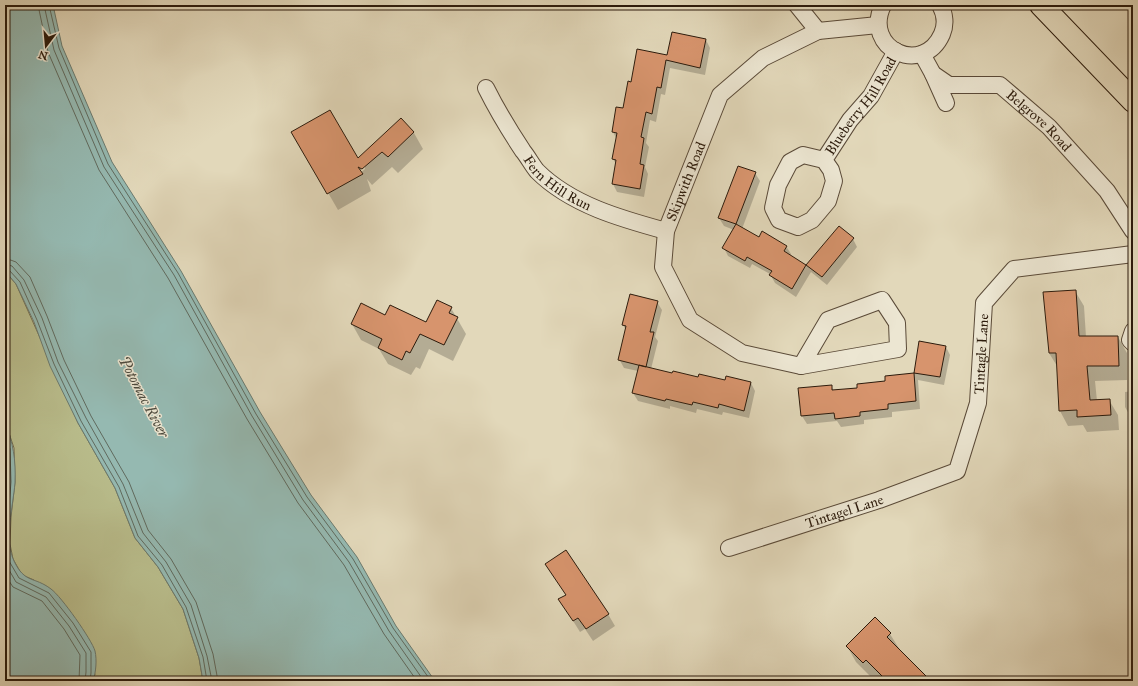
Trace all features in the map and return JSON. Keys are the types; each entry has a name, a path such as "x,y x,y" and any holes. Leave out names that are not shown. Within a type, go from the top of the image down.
{"main road":[{"path":"1041,5 1133,101"}],"street":[{"path":"797,5 818,31"},
{"path":"883,5 879,14 878,25 880,35 886,44 896,51 912,56 922,54 932,49 941,36 945,20 943,7"},
{"name":"Skipwith Road","path":"801,366 828,320 882,300 897,323 898,349 801,366 742,353 690,320 663,267 666,231 720,95 763,58 818,31 878,25"},
{"name":"Blueberry Hill Road","path":"824,160 850,120 871,96 896,51"},
{"name":"Belgrove Road","path":"922,54 933,74 949,85 1000,85 1049,127 1108,191 1133,231"},
{"path":"933,74 946,103"},
{"name":"Fern Hill Run","path":"486,88 505,124 537,170 555,186 579,200 606,212 630,221 666,231"},
{"name":"Blueberry Hill Road","path":"803,155 824,160 834,181 828,201 812,220 798,227 779,220 773,208 778,185 790,162 803,155"},
{"name":"Tintagle Lane","path":"957,470 978,403 984,303 1014,269 1133,254"},
{"path":"1133,331 1130,340 1133,343"},
{"name":"Tintagel Lane","path":"729,548 879,500 957,470"}],"green space":[{"path":"5,271 16,284 78,423 115,488 135,538 158,567 183,609 199,658 203,681 93,681 95,674 34,580 22,575 13,559 10,544 15,482 14,448 5,421"}],"water":[{"name":"Potomac River","path":"5,5 53,5 62,46 112,162 181,271 260,412 311,495 357,557 396,626 435,681 203,681 199,658 183,609 158,567 135,538 115,488 78,423 50,366 34,322 16,284 5,271"},
{"path":"5,421 12,444 15,466 15,483 9,533 11,553 18,568 26,577 40,582 56,593 69,609 93,645 96,666 93,681 5,681"}],"building":[{"path":"672,32 706,39 700,68 666,60 661,88 657,87 652,114 646,112 641,137 644,138 640,164 644,165 640,189 612,184 616,160 612,159 617,133 612,132 616,107 623,108 628,81 631,82 637,49 667,55"},
{"path":"330,110 358,158 401,118 414,132 388,157 382,152 362,169 358,167 363,174 327,194 291,132"},
{"path":"738,166 756,172 736,224 718,218"},
{"path":"736,224 759,237 762,231 787,246 784,251 806,265 792,289 769,275 772,271 747,257 745,261 722,248"},
{"path":"839,226 854,238 822,277 806,265"},
{"path":"1076,290 1079,336 1118,336 1119,366 1087,366 1090,400 1110,399 1111,415 1077,417 1077,410 1059,411 1056,353 1049,353 1043,292"},
{"path":"630,294 658,301 650,332 654,332 646,367 618,360 626,326 622,325"},
{"path":"437,300 452,307 449,313 458,317 444,345 420,334 410,353 406,351 402,360 378,348 382,339 351,324 361,303 385,315 390,305 426,322"},
{"path":"919,341 946,346 940,377 914,373"},
{"path":"639,365 672,373 673,371 698,377 699,374 725,380 726,376 751,382 744,411 719,404 718,408 693,402 692,405 666,399 665,401 632,393"},
{"path":"914,373 916,401 888,404 888,409 860,412 860,416 835,419 834,413 801,416 798,388 832,385 832,390 857,388 857,384 885,381 885,376"},
{"path":"566,550 609,614 586,629 578,618 573,621 558,599 566,595 545,564"},
{"path":"875,617 891,633 887,637 931,681 887,681 866,660 863,663 846,646"}]}
